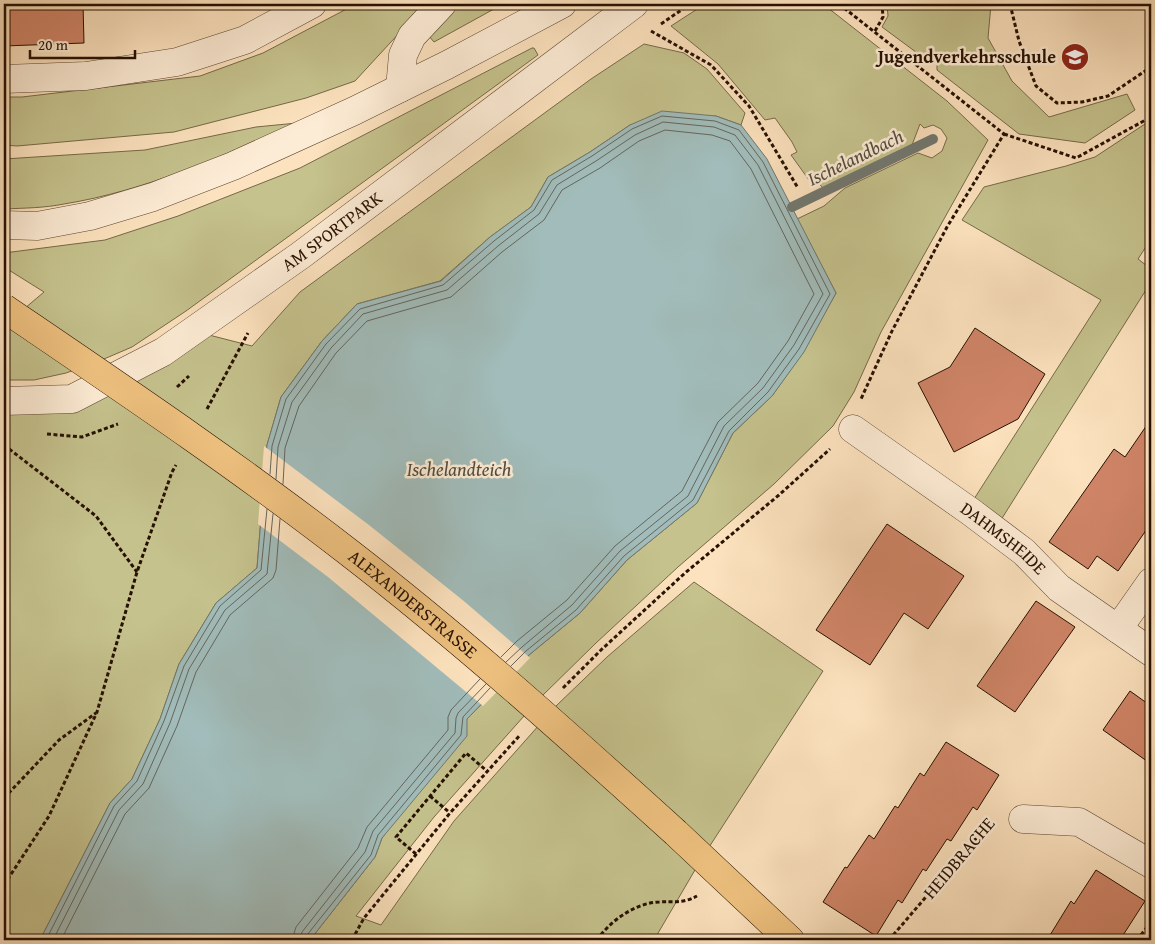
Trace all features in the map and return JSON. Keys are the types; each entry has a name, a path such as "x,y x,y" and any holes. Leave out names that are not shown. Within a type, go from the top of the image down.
{"main road":[{"name":"ALEXANDERSTRASSE","path":"4,308 184,430 347,551 443,628 583,749 790,940"}],"street":[{"path":"4,79 86,76 177,62 244,40 312,4"},
{"path":"400,88 403,55 412,36 442,4"},
{"path":"4,225 37,226 90,216 153,197 233,166 447,66 562,4"},
{"name":"AM SPORTPARK","path":"4,401 72,399 163,352 301,255 634,4"},
{"name":"DAHMSHEIDE","path":"853,429 972,512 1024,552 1059,588 1151,652"},
{"path":"1118,629 1151,582"},
{"name":"HEIDBRACHE","path":"1022,819 1079,822 1151,864"}],"path":[{"path":"690,4 650,31 711,65 748,106 798,188"},
{"path":"842,4 1004,134 1076,158 1151,117"},
{"path":"875,31 883,17 882,4"},
{"path":"1020,4 1010,5 1019,41 1036,86 1058,103 1082,102 1108,96 1151,67"},
{"path":"1138,4 1151,8"},
{"path":"562,689 601,650 685,573 780,496 853,429 864,391 892,331 947,227 1004,134"},
{"path":"206,411 249,332"},
{"path":"4,445 96,516 137,572"},
{"path":"4,885 49,816 97,712 137,572 172,472 177,464"},
{"path":"4,798 59,740 97,712"},
{"path":"352,940 364,918 416,854 524,730"},
{"path":"416,854 396,837 430,796 466,754 487,771"},
{"path":"430,796 450,813"},
{"name":"HEIDBRACHE","path":"889,940 1002,808 1022,819"},
{"path":"597,940 621,917 639,906 658,902 676,903 696,898 701,892"},
{"path":"1137,940 1151,922"}],"shaded area":[{"path":"356,4 426,4 355,81 306,98 174,132 17,146 4,145 4,97 22,97 200,76 263,53"},
{"path":"460,4 503,4 434,42 428,35"},
{"path":"705,4 823,4 947,101 988,140 881,332 854,392 833,426 774,484 678,567 541,697 434,817 356,916 381,925 454,821 556,706 607,657 694,582 823,671 702,858 654,940 310,940 375,857 382,838 467,719 529,655 580,613 627,560 697,503 733,433 772,396 803,352 836,293 797,219 824,206 845,188 918,153 932,158 942,151 947,138 941,129 933,125 924,128 920,124 912,145 823,188 814,178 809,180 791,155 797,152 775,118 765,120 718,64 671,26"},
{"path":"887,4 991,4 988,38 1012,81 1049,117 1127,94 1135,110 1085,143 1019,134 937,70 937,52 924,58 882,27 888,16"},
{"path":"644,44 684,53 707,69 745,113 741,125 716,116 630,125 548,177 531,207 490,237 440,281 357,304 322,341 281,397 267,445 257,568 216,603 179,664 160,719 132,779 110,803 40,940 4,940 4,442 8,437 4,430 4,411 205,334 252,346 300,292 591,79"},
{"path":"534,48 538,55 186,311 132,347 66,373 34,380 4,380 4,326 44,292 4,267 4,253 105,240 178,216 300,168"},
{"path":"1151,120 1151,239 1138,259 1151,269 1151,282 999,523 974,499 1101,300 962,220 984,187 1095,157"},
{"path":"297,123 212,160 124,190 57,205 4,209 4,159 145,150 256,127"}],"water":[{"name":"Ischelandteich","path":"662,111 716,116 741,125 767,159 836,293 804,352 772,396 733,433 697,503 627,560 580,613 529,655 467,719 467,736 382,838 375,857 310,940 40,940 110,803 132,779 160,719 179,664 216,603 257,568 267,445 281,397 322,341 357,304 441,281 490,237 531,207 548,177 630,125"}],"pier":[{"path":"264,446 369,525 465,602 530,658 483,706 328,577 258,524"}],"building":[{"path":"4,4 83,4 84,43 4,46"},
{"path":"975,328 1045,374 1018,419 954,452 918,383 950,367"},
{"path":"1151,419 1151,523 1118,571 1097,556 1088,569 1049,542 1114,449 1125,457"},
{"path":"887,524 964,576 928,629 904,613 870,665 816,630"},
{"path":"1036,601 1075,627 1015,712 977,686"},
{"path":"1130,691 1151,706 1151,764 1103,730"},
{"path":"946,742 999,775 977,810 973,807 951,841 947,839 926,871 923,869 902,903 898,900 876,936 823,902 845,867 847,868 869,835 874,839 895,806 898,808 920,773 924,776"},
{"path":"1096,870 1145,901 1120,940 1047,940 1071,901 1074,904"}],"waterway":[{"name":"Ischelandbach","path":"792,207 933,139"}],"place":[{"name":"Jugendverkehrsschule","path":"1075,57"}]}
